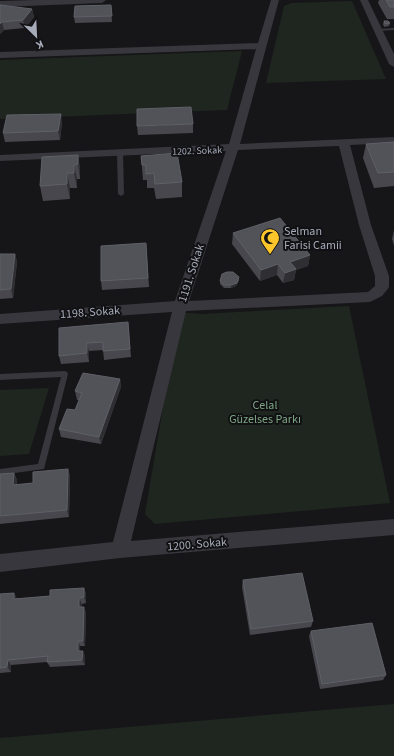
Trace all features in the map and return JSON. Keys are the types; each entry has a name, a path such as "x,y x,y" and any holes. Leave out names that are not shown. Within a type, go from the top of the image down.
{"street":[{"path":"0,4 102,0"},
{"name":"1191. Sokak","path":"120,550 180,306 233,148 275,0"},
{"path":"364,0 394,64"},
{"path":"0,55 262,46"},
{"name":"1202. Sokak","path":"0,158 394,140"},
{"name":"1198. Sokak","path":"0,319 180,306 370,297 377,293 382,287 382,276 364,225 344,143"},
{"name":"1200. Sokak","path":"0,563 120,550 394,527"}],"lane":[{"path":"378,30 394,29"},
{"path":"120,153 121,194"},
{"path":"0,377 65,374 41,467 0,472"}],"green space":[{"path":"352,1 386,79 266,83 284,6 291,3"},
{"path":"242,51 227,110 0,119 0,60"},
{"name":"Celal Güzelses Parkı","path":"349,306 390,503 155,524 145,514 179,312 200,314"},
{"path":"49,388 29,454 0,456 0,390"},
{"path":"394,704 394,756 0,756 0,738"}],"building":[{"path":"386,0 394,0 394,7 390,7"},
{"path":"0,5 32,9 23,20 2,22 0,24"},
{"path":"111,5 112,16 74,17 75,6"},
{"path":"384,21 388,21 390,23 385,24"},
{"path":"191,107 193,124 137,126 137,109"},
{"path":"61,114 58,131 3,133 7,115"},
{"path":"394,142 394,172 378,173 366,144"},
{"path":"177,153 182,182 155,184 154,173 146,174 146,165 142,165 141,156"},
{"path":"78,155 78,164 74,165 74,173 67,173 67,184 40,186 42,157"},
{"name":"Selman Farisi Camii","path":"280,218 310,255 290,262 296,269 285,273 278,264 261,270 233,233"},
{"path":"146,243 148,278 101,281 101,246"},
{"path":"0,254 15,254 11,289 0,290"},
{"path":"233,272 239,277 237,283 224,285 220,281 222,274"},
{"path":"128,322 130,349 103,351 103,342 87,343 87,353 59,356 59,328"},
{"path":"83,373 120,379 99,437 59,429 67,409 75,410 82,393 75,391"},
{"path":"68,469 67,510 0,516 0,474 14,473 13,485 33,483 33,472"},
{"path":"302,573 313,621 251,629 243,580"},
{"path":"84,588 84,597 79,598 79,607 84,607 83,641 78,641 78,651 83,651 82,660 47,662 48,656 8,660 7,667 0,668 0,594 14,593 14,599 50,596 50,590"},
{"path":"372,623 386,675 322,684 311,631"}],"place":[{"name":"Selman Farisi Camii","path":"270,255"}]}
